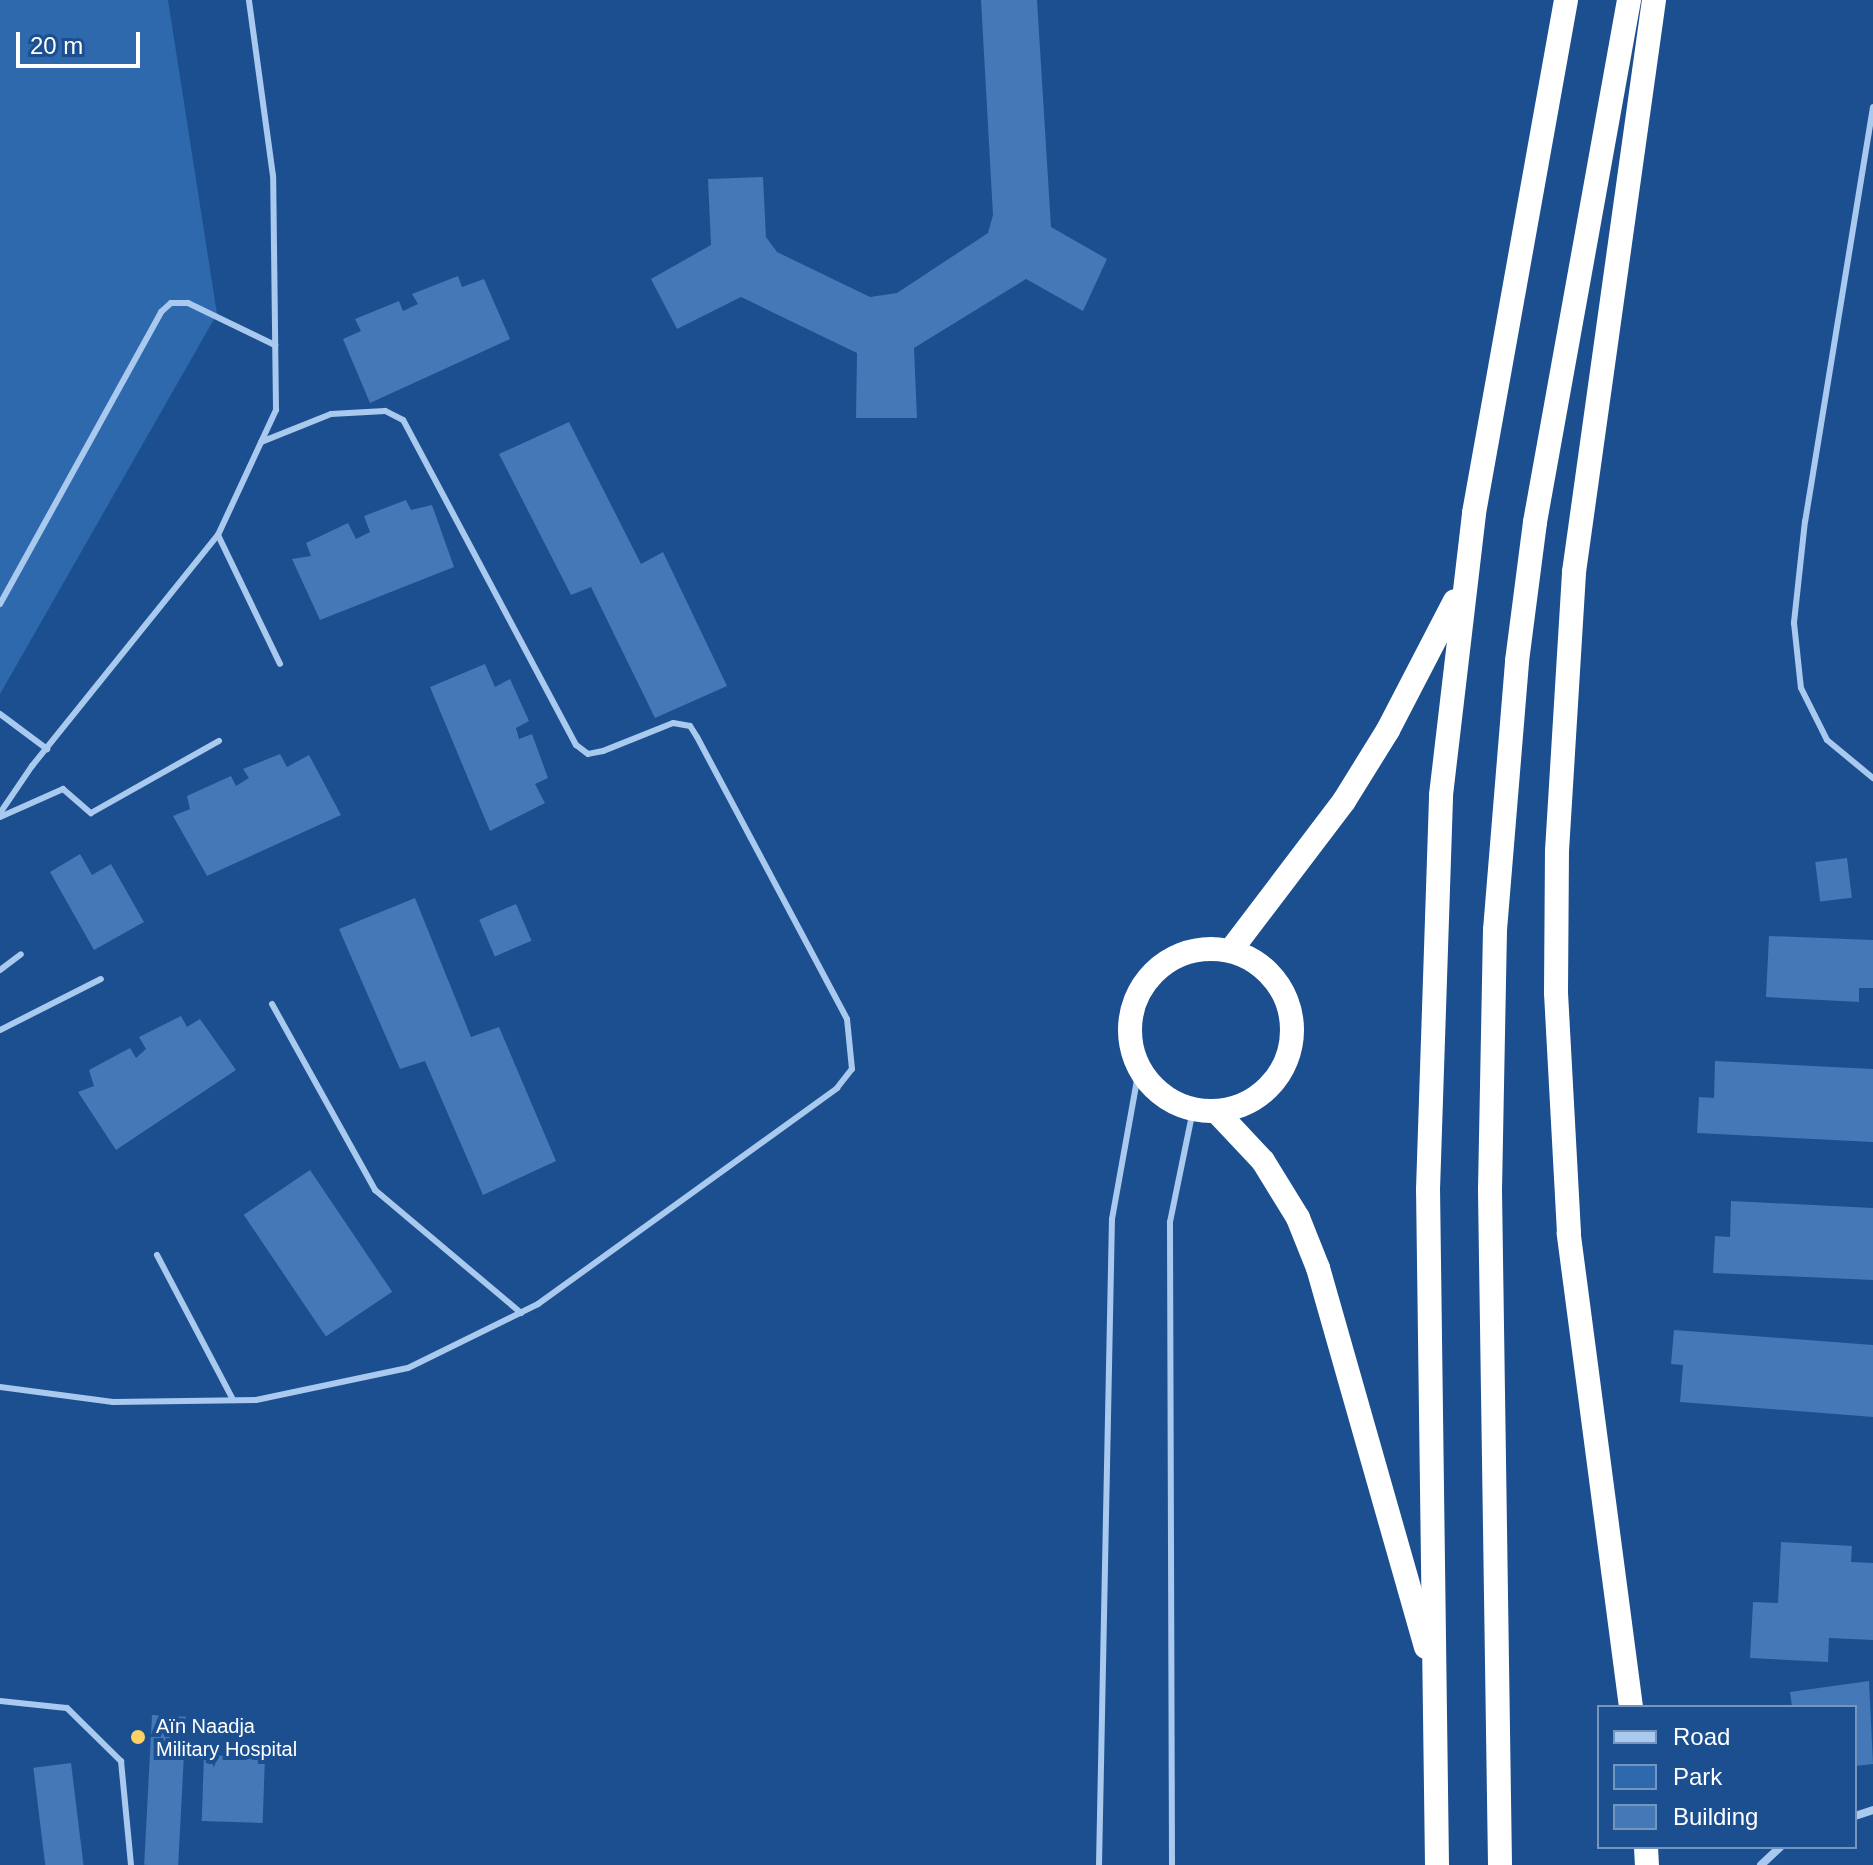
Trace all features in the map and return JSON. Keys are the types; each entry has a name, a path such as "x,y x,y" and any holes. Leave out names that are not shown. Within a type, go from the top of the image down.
{"highway":[{"path":"1437,1865 1429,1059 1441,795 1465,581 1497,373 1566,0"},
{"path":"1500,1865 1490,1190 1496,915 1517,661 1535,522 1629,0"},
{"path":"1631,1705 1569,1233 1556,992 1557,851 1574,572 1654,0"},
{"path":"1231,950 1374,754 1465,581"},
{"path":"1231,950 1270,972 1283,991 1293,1036 1288,1059 1269,1088 1240,1107 1205,1111 1172,1102 1139,1069 1130,1024 1146,981 1183,953 1231,950"},
{"path":"1205,1111 1263,1161 1298,1218 1318,1268 1435,1679"}],"street":[{"path":"1761,1865 1778,1849"}],"lane":[{"path":"0,815 47,749 218,535 276,410 273,176 249,0"},
{"path":"1873,107 1805,521 1794,623 1801,688 1827,740 1873,778"},
{"path":"0,604 161,312 171,303 188,303 275,345"},
{"path":"0,1387 113,1402 233,1400 408,1368 521,1313 837,1088 852,1069 847,1019 690,726 673,723 588,754 576,745 403,420 385,411 331,414 261,442"},
{"path":"218,535 280,664"},
{"path":"0,714 47,749"},
{"path":"0,815 63,789 91,813 219,741"},
{"path":"0,970 21,954"},
{"path":"0,1030 101,979"},
{"path":"272,1004 375,1190 521,1313"},
{"path":"1099,1865 1112,1219 1139,1069"},
{"path":"1172,1865 1170,1222 1205,1111"},
{"path":"157,1255 233,1400"},
{"path":"0,1701 67,1708 121,1761 131,1865"}],"green space":[{"path":"0,0 168,0 217,314 0,694"}],"building":[{"path":"981,0 1037,0 1051,227 1107,259 1083,311 1026,279 914,348 917,418 856,418 857,353 741,297 677,329 651,279 711,245 708,179 763,177 766,237 777,252 870,297 897,293 988,233 993,215"},
{"path":"458,276 462,287 484,279 510,339 370,403 343,339 361,331 355,319 399,301 403,311 418,304 412,294"},
{"path":"569,422 641,564 663,552 727,686 655,718 591,587 571,595 499,454"},
{"path":"406,500 411,510 432,505 454,567 320,620 292,559 311,556 306,543 348,523 356,539 370,532 364,516"},
{"path":"485,664 495,687 510,679 529,721 516,728 519,739 532,734 548,778 535,784 545,803 490,831 430,687"},
{"path":"280,754 287,767 309,755 341,815 207,876 173,816 190,809 187,796 231,776 236,786 249,778 243,769"},
{"path":"80,854 92,875 111,864 144,922 94,950 50,872"},
{"path":"1847,858 1852,898 1820,902 1815,862"},
{"path":"415,898 471,1037 499,1027 556,1161 483,1195 425,1061 400,1069 339,929"},
{"path":"516,904 532,941 495,956 479,920"},
{"path":"1769,936 1873,940 1873,988 1859,988 1859,1002 1766,997"},
{"path":"181,1016 187,1027 200,1019 236,1070 116,1150 78,1092 94,1086 89,1070 130,1048 136,1058 146,1049 139,1037"},
{"path":"1715,1061 1873,1069 1873,1142 1697,1133 1699,1097 1714,1098"},
{"path":"310,1170 392,1292 326,1337 244,1215"},
{"path":"1731,1201 1873,1208 1873,1280 1713,1273 1715,1236 1730,1237"},
{"path":"1674,1330 1873,1345 1873,1417 1680,1402 1683,1365 1671,1364"},
{"path":"1781,1542 1852,1546 1851,1562 1873,1563 1873,1640 1829,1638 1828,1662 1750,1658 1753,1602 1778,1603"},
{"path":"1869,1681 1873,1764 1857,1766 1857,1705 1792,1705 1790,1692"},
{"path":"152,1715 186,1717 178,1865 144,1865"},
{"path":"204,1755 265,1757 263,1823 202,1821"},
{"path":"71,1763 84,1865 45,1865 33,1768"}],"place":[{"name":"Aïn Naadja Military Hospital","path":"138,1737"}]}
